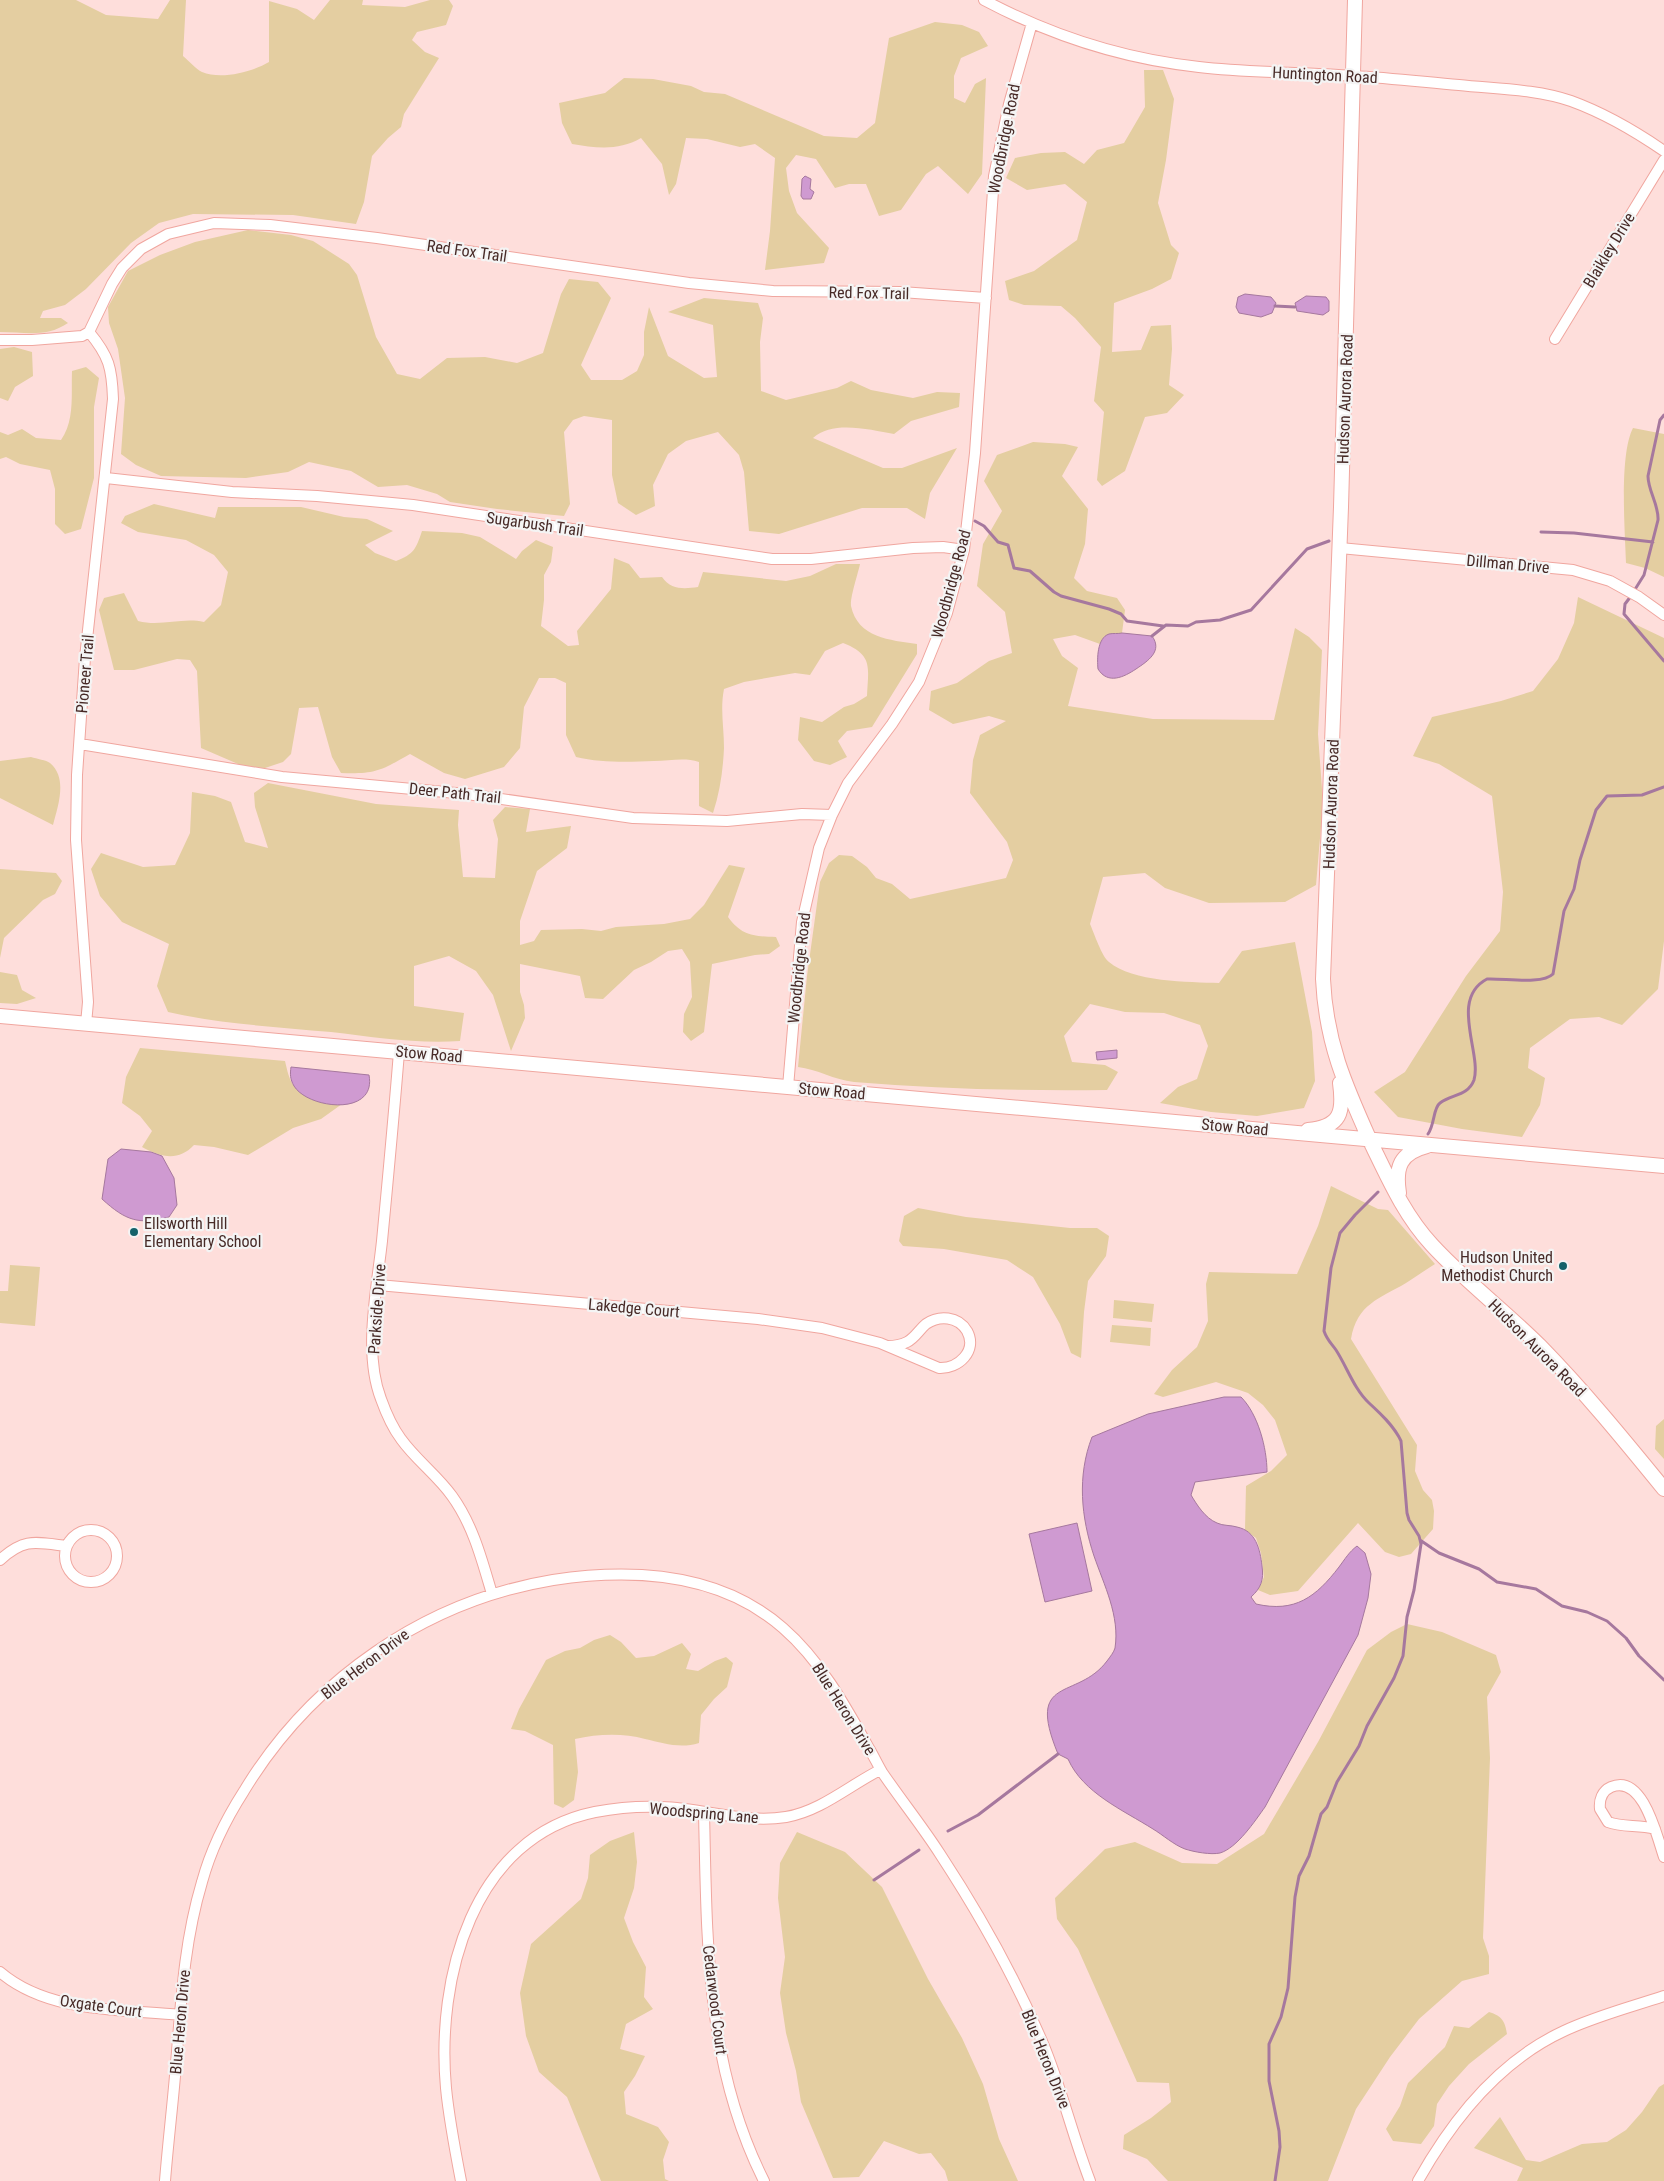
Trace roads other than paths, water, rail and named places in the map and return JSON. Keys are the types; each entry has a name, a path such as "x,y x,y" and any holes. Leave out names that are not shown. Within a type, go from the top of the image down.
{"street":[{"name":"Huntington Road","path":"984,0 1032,23 1097,46 1165,62 1240,71 1353,76 1530,92 1569,101 1603,114 1664,151"},
{"name":"Hudson Aurora Road","path":"1355,0 1340,548 1323,979 1329,1035 1339,1070 1370,1140 1408,1215 1431,1244 1567,1375 1664,1489"},
{"name":"Woodbridge Road","path":"788,1087 802,922 814,864 832,815 856,770 892,724 919,682 947,614 964,550 975,454 994,176 1009,104 1032,23"},
{"name":"Blaikley Drive","path":"1555,339 1664,160"},
{"name":"Red Fox Trail","path":"90,332 112,284 122,268 141,249 168,234 214,222 270,225 371,237 689,284 773,291 899,292 986,298"},
{"path":"0,340 32,340 82,336 90,332"},
{"name":"Pioneer Trail","path":"86,1024 88,1002 76,840 80,744 86,658 113,399 112,371 106,355 90,332"},
{"name":"Sugarbush Trail","path":"106,478 232,492 317,496 413,505 772,559 811,559 913,548 943,547 964,550"},
{"name":"Dillman Drive","path":"1340,548 1573,570 1610,582 1629,591 1664,615"},
{"name":"Deer Path Trail","path":"80,744 282,777 467,794 633,818 727,821 799,815 832,815"},
{"name":"Stow Road","path":"0,1016 1664,1166"},
{"name":"Parkside Drive","path":"399,1052 373,1342 374,1370 380,1396 390,1421 401,1439 441,1482 464,1515 478,1547 492,1594"},
{"path":"1288,1132 1317,1129 1334,1121 1340,1114 1343,1103 1339,1070"},
{"path":"1400,1201 1396,1176 1400,1161 1417,1148 1432,1145"},
{"name":"Lakedge Court","path":"378,1285 758,1318 822,1328 888,1346 931,1365 947,1368 959,1364 963,1360 970,1342 966,1329 957,1321 942,1318 927,1324 908,1342 888,1346"},
{"path":"96,1530 105,1533 112,1539 116,1548 116,1566 104,1579 97,1582 80,1581 68,1570 64,1554 66,1546 78,1532 96,1530"},
{"path":"0,1560 21,1544 66,1546"},
{"name":"Blue Heron Drive","path":"165,2181 188,1936 202,1878 215,1844 231,1812 262,1761 286,1730 308,1706 368,1657 413,1627 445,1612 492,1594 537,1583 581,1576 636,1574 690,1580 735,1595 782,1627 819,1666 880,1770 939,1853 976,1910 1015,1982 1044,2047 1090,2181"},
{"name":"Woodspring Lane","path":"462,2181 454,2147 446,2087 445,2034 449,1990 461,1943 479,1899 495,1873 509,1857 535,1836 575,1817 620,1809 663,1807 755,1819 794,1815 827,1801 880,1770"},
{"path":"1655,1829 1643,1825 1620,1826 1608,1822 1600,1809 1602,1794 1609,1788 1620,1785 1635,1791 1642,1799 1655,1829 1664,1857"},
{"name":"Cedarwood Court","path":"704,1812 707,1943 712,2001 731,2096 764,2181"},
{"name":"Oxgate Court","path":"0,1972 25,1989 61,2002 180,2015"},
{"path":"1418,2181 1463,2113 1495,2078 1522,2056 1564,2031 1664,1996"}],"waterway":[{"path":"1275,306 1295,307"},
{"path":"1634,591 1644,575 1658,520 1648,476 1660,420 1664,415"},
{"path":"975,521 984,526 998,542 1008,545 1014,568 1030,571 1061,596 1109,609 1121,614 1127,621 1163,626"},
{"path":"1541,532 1574,533 1653,542"},
{"path":"1152,636 1166,625 1188,626 1196,622 1220,620 1251,610 1307,549 1329,541"},
{"path":"1631,596 1625,604 1624,614 1664,661"},
{"path":"1428,1134 1438,1105 1464,1092 1474,1080 1474,1056 1468,1013 1470,999 1476,988 1487,979 1532,980 1548,977 1553,974 1564,911 1574,889 1580,860 1596,810 1607,796 1642,795 1664,787"},
{"path":"1275,2181 1280,2147 1279,2131 1269,2081 1269,2044 1281,2017 1288,1988 1295,1897 1299,1876 1309,1856 1321,1814 1327,1807 1337,1782 1359,1746 1367,1726 1394,1678 1403,1656 1407,1617 1414,1590 1421,1544 1407,1513 1401,1441 1391,1425 1359,1391 1324,1331 1331,1268 1340,1233 1378,1192"},
{"path":"1420,1540 1439,1553 1479,1569 1497,1582 1536,1589 1562,1606 1587,1612 1607,1621 1626,1638 1639,1656 1664,1680"},
{"path":"948,1831 978,1815 1058,1754"},
{"path":"874,1880 919,1850"}],"place":[{"name":"Ellsworth Hill Elementary School","path":"134,1232"},
{"name":"Hudson United Methodist Church","path":"1563,1266"}]}
